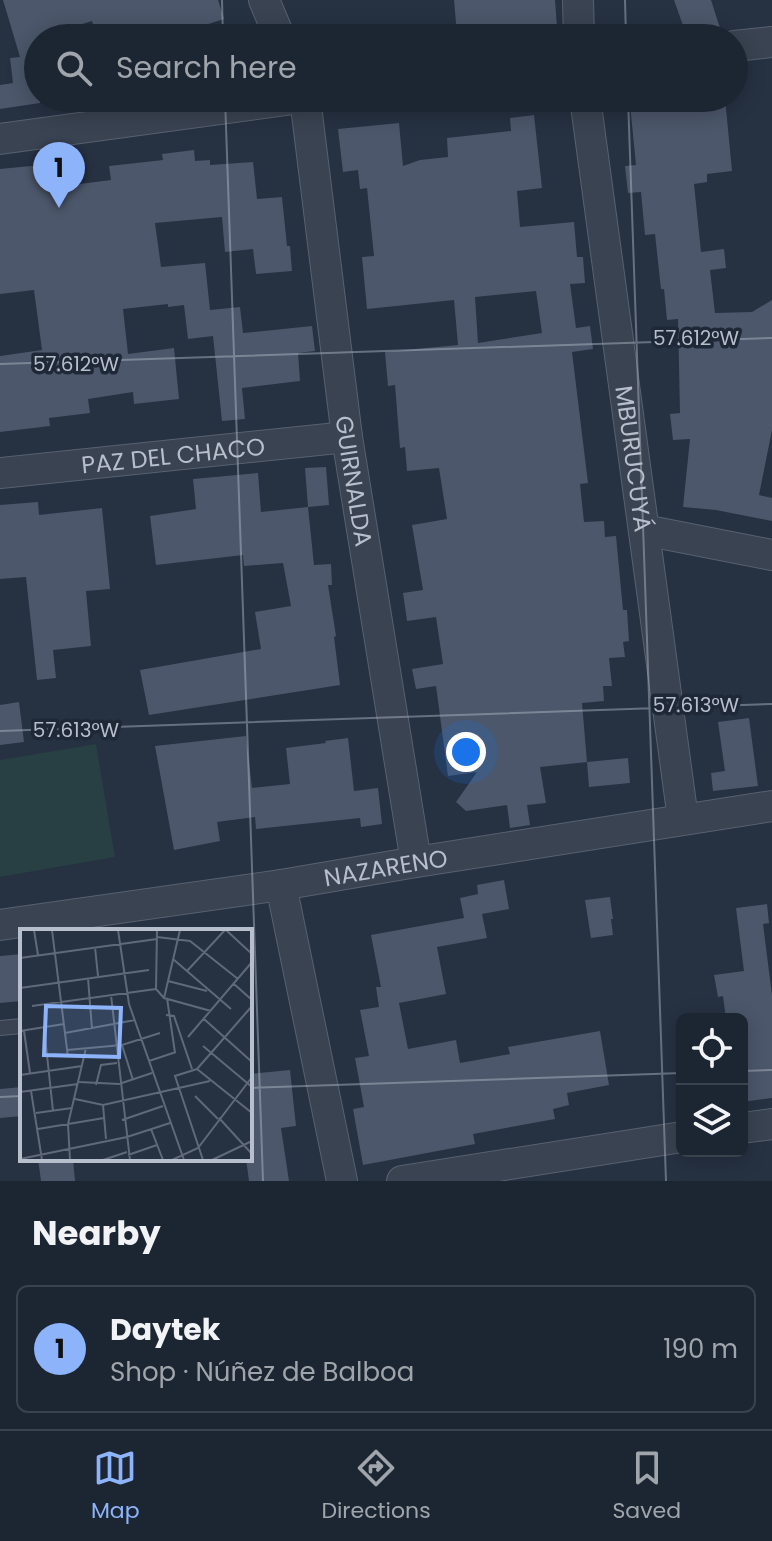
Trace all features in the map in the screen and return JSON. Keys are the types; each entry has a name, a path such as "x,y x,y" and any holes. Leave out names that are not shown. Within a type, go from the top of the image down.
{"street":[{"path":"264,0 274,24"},
{"path":"578,0 579,24"},
{"path":"748,45 772,42"},
{"path":"0,139 200,112"},
{"name":"GUIRNALDA","path":"305,112 347,437 416,862"},
{"name":"MBURUCUYÁ","path":"587,112 683,819"},
{"name":"PAZ DEL CHACO","path":"0,473 347,437"},
{"path":"644,530 772,555"},
{"name":"NAZARENO","path":"0,925 281,885 772,806"},
{"path":"281,885 342,1181"},
{"path":"748,1127 772,1124"},
{"path":"402,1181 676,1138"}],"lane":[{"path":"0,1028 20,1026"}],"green space":[{"path":"96,744 115,857 0,877 0,760"}],"building":[{"path":"3,0 218,0 224,19 208,24 93,24 92,21 82,24 24,24 24,105 0,109 0,85 13,83 10,58 20,57"},
{"path":"454,0 555,0 557,24 456,24"},
{"path":"674,0 711,0 719,24 682,24"},
{"path":"631,112 726,112 732,171 707,174 707,182 694,184 701,252 724,249 726,268 710,270 715,313 752,312 772,300 772,430 759,495 772,498 772,521 683,507 690,439 673,440 670,414 680,413 678,319 667,320 655,234 645,235 641,192 628,193 625,166 636,165"},
{"path":"534,115 542,188 517,191 520,227 574,222 577,257 583,257 585,283 570,284 576,328 590,326 593,349 572,352 588,483 580,484 584,522 604,521 605,537 616,536 629,641 623,642 625,657 609,658 612,686 603,686 604,701 582,703 587,762 540,767 546,803 527,805 530,825 510,828 507,805 466,811 456,802 477,772 448,776 436,686 416,689 412,669 443,664 436,617 407,621 403,593 423,590 412,525 447,519 439,468 407,471 405,447 400,448 395,385 388,386 385,352 458,345 454,300 367,309 362,257 374,256 367,188 360,189 358,170 343,172 338,129 399,123 403,166 420,160 448,157 447,138 511,131 510,118","holes":["536,291 542,333 478,343 475,297"]},
{"path":"194,150 195,161 210,160 210,165 253,162 257,199 282,197 292,271 256,274 253,249 225,252 222,217 155,223 161,267 205,263 210,310 240,307 243,333 312,326 315,351 298,353 300,381 242,388 245,419 222,421 213,336 188,339 184,305 123,309 128,354 174,348 179,399 134,404 133,392 88,399 90,413 49,418 50,426 0,432 0,356 42,350 34,290 0,294 0,169 62,163 64,186 111,180 109,166 163,160 162,154"},
{"path":"326,467 329,505 308,507 305,468"},
{"path":"258,473 261,512 308,507 314,565 331,564 332,585 328,585 340,685 149,715 140,670 261,649 255,612 291,606 283,563 244,566 243,555 156,565 150,516 196,509 193,479"},
{"path":"38,502 39,515 102,508 110,589 86,591 91,646 53,650 56,678 37,680 26,577 0,579 0,505"},
{"path":"19,702 24,742 0,745 0,705"},
{"path":"749,718 758,786 713,791 711,773 725,771 718,722"},
{"path":"246,736 252,788 290,784 286,748 348,738 354,791 378,788 382,824 361,827 360,818 256,829 255,817 217,822 220,841 174,850 155,746"},
{"path":"628,758 630,783 589,787 587,762"},
{"path":"504,880 509,909 482,914 487,938 437,947 446,994 399,1003 408,1049 456,1040 460,1063 510,1054 508,1047 600,1031 609,1085 567,1093 569,1105 553,1109 555,1119 473,1134 475,1144 363,1165 353,1109 364,1107 355,1058 369,1056 360,1010 379,1007 376,987 381,987 371,935 464,918 460,898 478,894 477,885"},
{"path":"610,897 613,935 591,938 585,900"},
{"path":"767,904 769,923 763,924 772,995 772,1098 748,1101 748,1013 725,1013 723,996 718,997 714,975 744,971 736,908"},
{"path":"20,954 20,1001 0,1003 0,956"},
{"path":"290,1070 296,1126 281,1128 289,1181 249,1181 246,1161 252,1161 252,1074"},
{"path":"20,1087 20,1116 0,1118 0,1089"},
{"path":"38,1161 73,1161 75,1181 41,1181"}],"place":[{"name":"Daytek","path":"59,208"}]}
